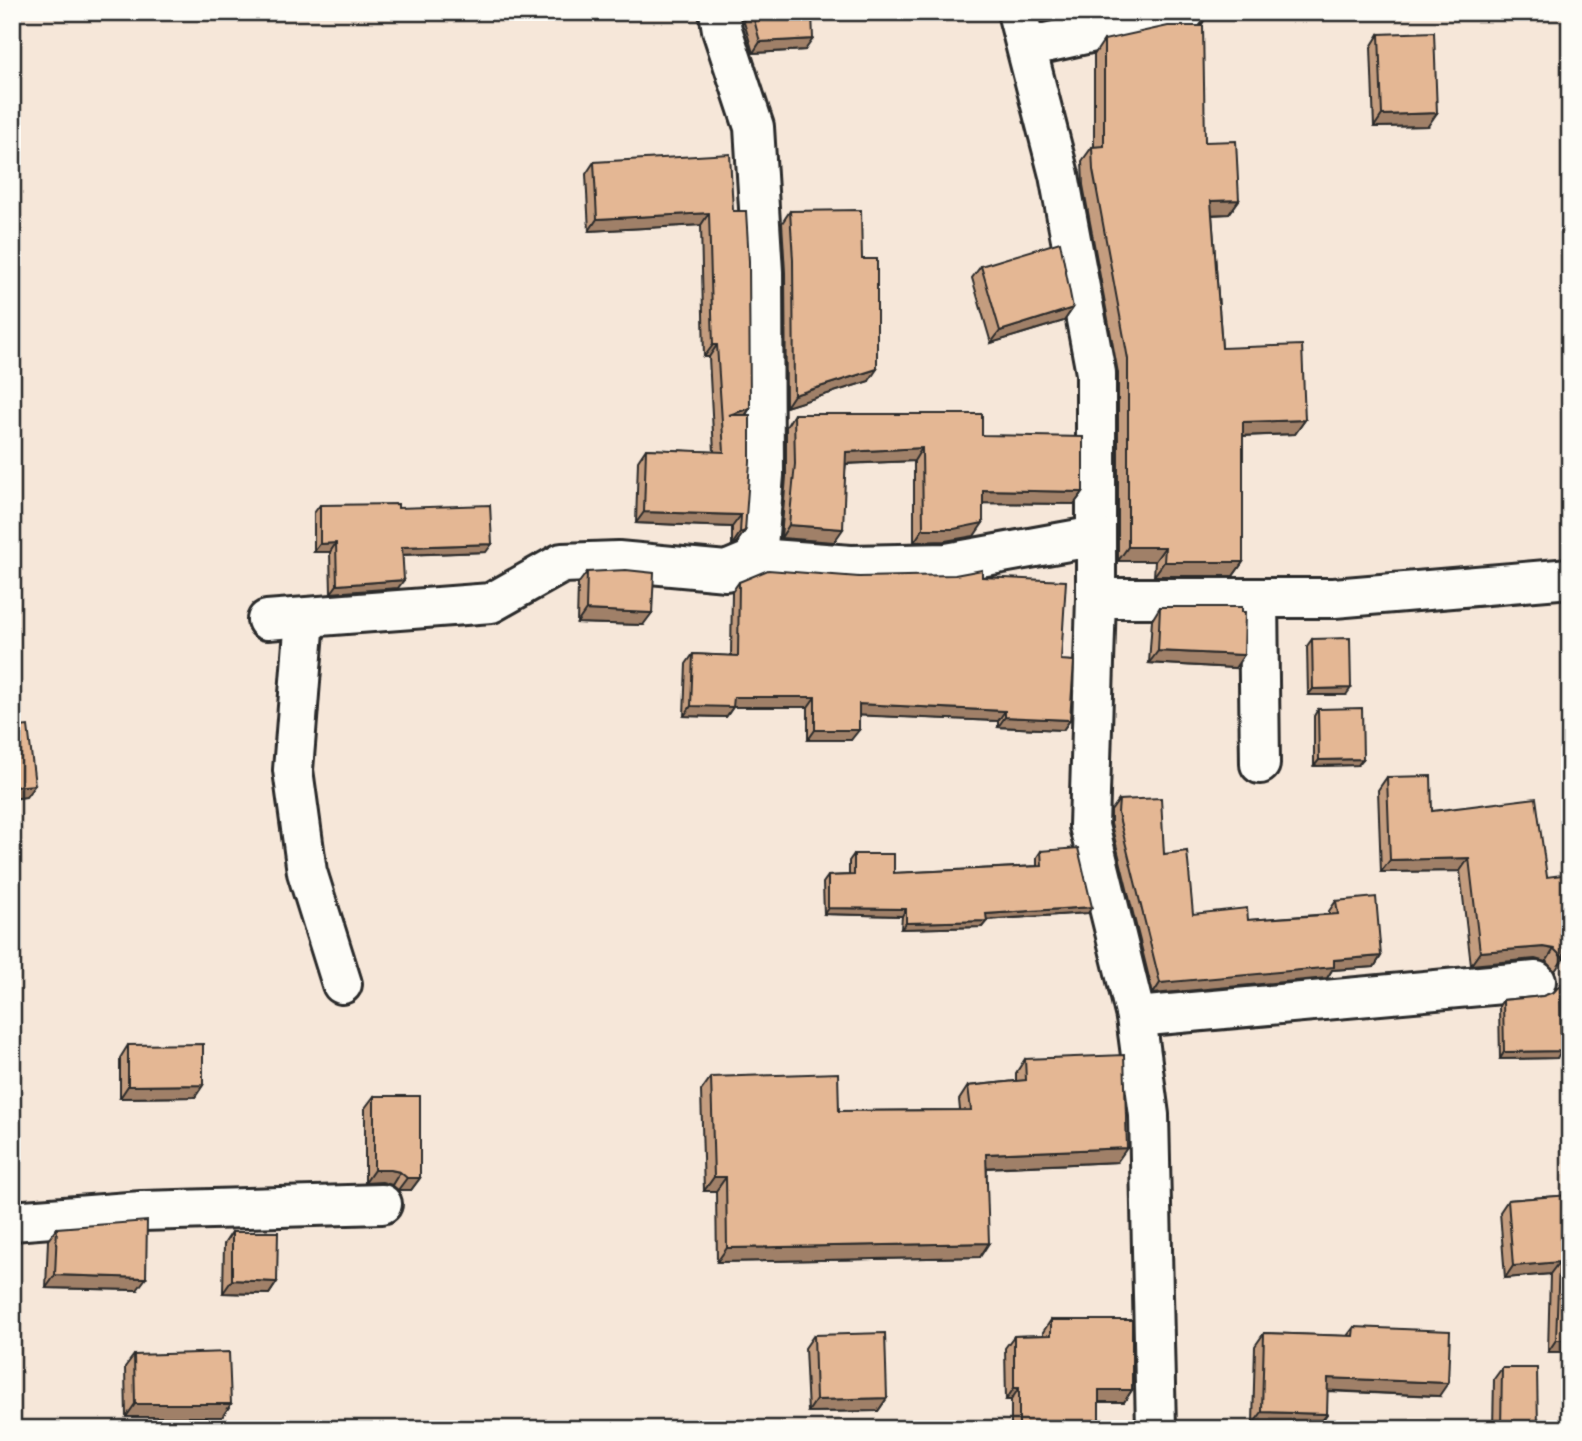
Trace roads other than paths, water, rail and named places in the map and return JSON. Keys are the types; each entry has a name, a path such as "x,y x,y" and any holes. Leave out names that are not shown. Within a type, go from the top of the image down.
{"street":[{"path":"719,12 722,30 754,127 763,272 764,475 757,558"},
{"path":"1156,1429 1149,1115 1136,1017 1089,826 1096,598 1096,373 1059,175 1022,30 1185,12"},
{"path":"267,620 491,603 562,563 618,561 726,571 757,558 851,565 947,563 1096,536"},
{"path":"1096,598 1334,598 1570,578"},
{"path":"1258,598 1260,764"},
{"path":"305,618 293,770 307,872 342,984"},
{"path":"1136,1017 1536,981"},
{"path":"12,1221 142,1211 382,1203"}]}
